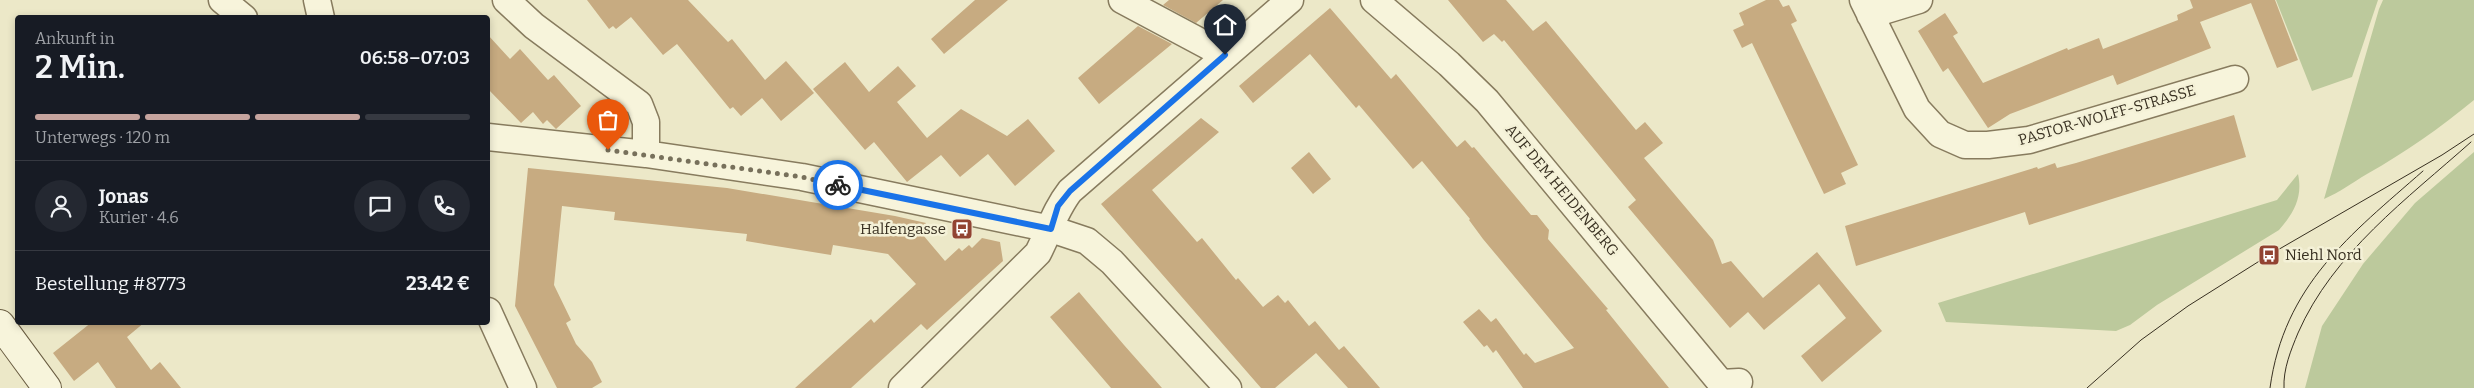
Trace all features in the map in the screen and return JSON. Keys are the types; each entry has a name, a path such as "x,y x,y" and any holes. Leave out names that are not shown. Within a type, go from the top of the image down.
{"street":[{"path":"222,0 240,15"},
{"path":"317,0 320,15"},
{"path":"506,0 534,26 639,104 646,122 646,154"},
{"path":"1122,0 1225,55"},
{"path":"902,388 1038,254 1051,229 1058,206 1070,191 1290,0"},
{"name":"AUF DEM HEIDENBERG","path":"1374,0 1449,64 1487,101 1722,383 1739,382"},
{"name":"PASTOR-WOLFF-STRASSE","path":"1919,0 1867,7 1917,109 1940,134 1966,145 1988,145 2029,140 2236,79"},
{"path":"490,137 646,154 802,177 1051,229 1087,241 1112,262 1228,388"},
{"path":"490,315 523,388"},
{"path":"0,324 47,388"}],"green space":[{"path":"2276,0 2378,0 2352,77 2312,91"},
{"path":"2383,0 2474,0 2474,100 2409,148 2324,199 2379,9"},
{"path":"2474,152 2474,388 2305,388 2322,326 2363,264 2415,203"},
{"path":"2298,174 2299,190 2296,204 2279,230 2157,305 2130,325 2116,331 1946,322 1938,303 2277,200"}],"building":[{"path":"587,0 688,0 728,42 732,39 765,80 786,61 814,93 781,121 762,98 741,116 733,107 730,109 677,44 663,55 631,17 616,29 613,26 609,29"},
{"path":"975,0 1008,0 944,54 931,39"},
{"path":"1169,0 1223,0 1196,23 1163,5"},
{"path":"1448,0 1506,0 1533,31 1546,21 1636,130 1645,122 1663,143 1644,158 1713,240 1722,264 1731,261 1763,298 1817,252 1882,331 1822,382 1801,356 1846,318 1819,284 1764,330 1748,312 1730,328 1628,207 1636,200 1504,40 1502,42 1494,34 1483,42"},
{"path":"1766,0 1779,0 1783,7 1789,5 1797,21 1791,24 1858,165 1841,173 1846,184 1824,194 1752,43 1742,48 1733,30 1744,25 1739,13"},
{"path":"2190,0 2275,0 2298,60 2277,68 2251,3 2200,22 2211,48 2117,85 2113,75 2010,114 1988,128 1948,68 1943,72 1918,31 1945,13 1958,33 1953,36 1983,83 2067,48 2068,50 2099,38 2103,49 2178,20 2177,15 2193,8"},
{"path":"1330,8 1391,79 1396,74 1457,147 1465,140 1472,148 1474,147 1531,215 1537,215 1549,230 1548,239 1608,309 1606,310 1669,388 1523,388 1496,350 1493,353 1487,345 1484,347 1463,322 1479,309 1491,322 1496,318 1524,355 1526,353 1535,363 1574,348 1483,239 1470,219 1422,161 1413,169 1359,105 1356,108 1310,54 1253,103 1239,86"},
{"path":"1138,26 1172,44 1099,104 1078,78"},
{"path":"490,37 510,59 520,49 548,80 554,75 581,106 556,129 547,120 543,124 533,112 521,123 490,91"},
{"path":"845,62 869,92 898,66 916,86 897,102 927,138 961,109 1007,136 1028,119 1055,151 1015,186 988,154 960,177 941,155 907,182 874,142 865,150 813,89"},
{"path":"2234,115 2246,157 2029,225 2025,212 1856,266 1845,226 2037,167 2038,169 2055,163 2057,168 2076,163"},
{"path":"1201,118 1219,132 1152,190 1197,242 1202,238 1236,280 1238,278 1263,307 1278,295 1285,303 1288,300 1309,326 1315,321 1339,350 1344,346 1380,388 1348,388 1316,353 1275,388 1261,388 1101,204"},
{"path":"1309,152 1331,179 1313,194 1291,168"},
{"path":"528,168 727,188 895,216 926,223 923,235 945,261 959,248 962,251 969,245 972,248 982,238 1000,242 1003,261 927,330 921,324 851,388 795,388 871,319 874,323 916,284 888,254 833,245 831,255 746,241 747,234 614,220 615,212 562,206 554,285 571,320 566,323 576,344 592,362 602,382 592,388 557,388 515,306"},
{"path":"1079,292 1162,388 1111,388 1050,317"},
{"path":"88,325 141,325 127,337 151,370 160,362 181,388 116,388 98,362 74,381 53,353"}],"tram line":[{"path":"2087,388 2141,340 2188,306 2269,255 2442,155 2474,134"},
{"path":"2284,388 2286,367 2298,333 2313,304 2331,277 2351,252 2397,206 2471,142"},
{"path":"2270,388 2278,352 2290,320 2305,291 2324,265 2346,241 2370,217 2423,171"}],"way so far":[{"path":"608,150 802,177 838,185"}],"place":[{"name":"Halfengasse","path":"962,229"},
{"name":"Niehl Nord","path":"2269,255"}],"route":[{"path":"838,185 1051,229 1058,206 1070,191 1225,55"}]}
